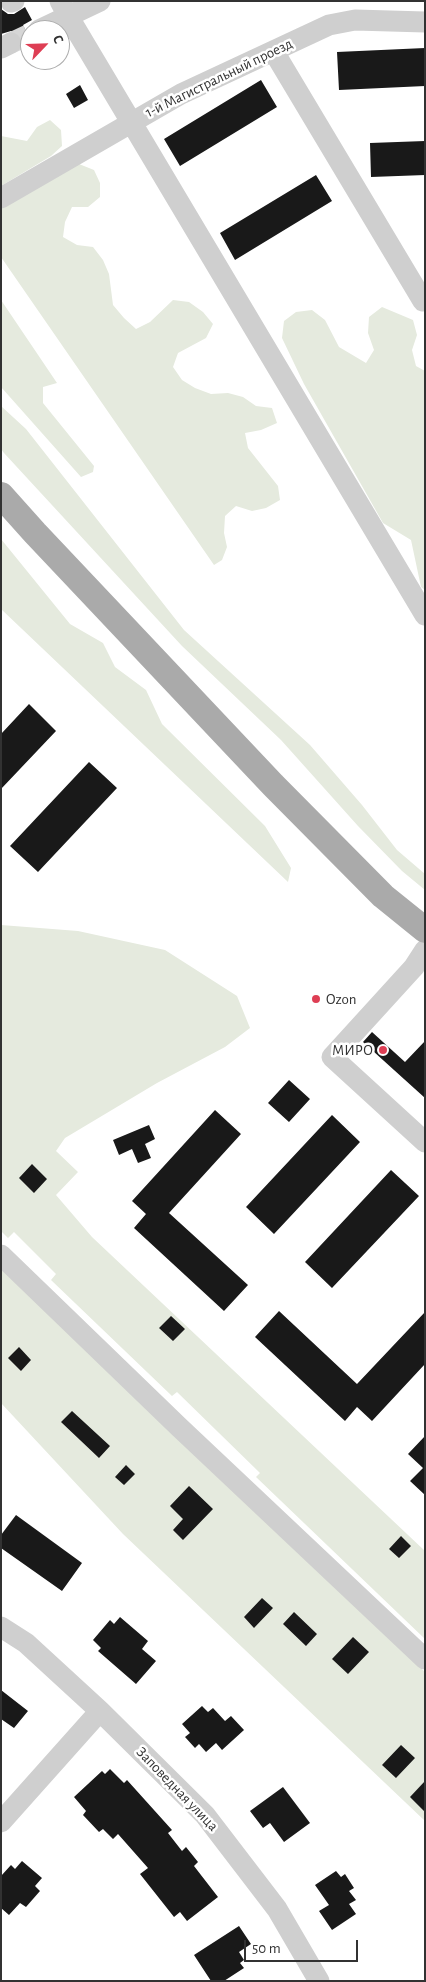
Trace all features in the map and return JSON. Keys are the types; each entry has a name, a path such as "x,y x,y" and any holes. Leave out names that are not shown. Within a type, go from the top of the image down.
{"main road":[{"path":"1,495 273,785 383,896 425,930"}],"street":[{"path":"48,20 64,9 100,1"},
{"path":"64,9 425,615"},
{"name":"1-й Магистральный проезд","path":"1,198 181,94 329,25 355,20 425,22"},
{"path":"274,52 423,301"},
{"path":"425,950 414,967 332,1057 425,1142"},
{"path":"1,1255 179,1428 425,1659"},
{"name":"Заповедная улица","path":"1,1627 26,1643 100,1711 205,1815 277,1909 319,1981"},
{"path":"1,1822 100,1711"}],"shaded area":[{"path":"50,120 61,130 62,146 51,156 1,186 1,136 27,141 37,127"},
{"path":"79,164 94,170 100,183 100,197 88,207 72,207 65,222 63,237 77,245 93,247 103,260 109,274 113,305 136,329 150,322 173,300 189,302 203,312 213,324 206,338 178,353 173,367 182,380 195,388 211,394 228,393 243,397 256,406 272,408 277,423 261,430 245,433 248,448 278,486 280,500 266,508 252,511 236,506 225,516 224,533 227,547 222,560 214,565 1,257 1,208"},
{"path":"1,300 57,383 43,387 43,403 94,466 93,472 81,477 1,387"},
{"path":"382,307 413,320 417,335 412,350 416,366 425,371 425,590 421,587 411,540 383,523 304,384 282,338 284,321 296,312 312,310 325,320 339,347 366,363 374,350 368,333 369,317"},
{"path":"1,406 26,429 184,630 310,745 362,805 397,850 425,874 425,890 402,871 358,826 281,740 182,646 4,453 1,449"},
{"path":"1,539 70,624 103,643 115,667 146,690 162,724 265,826 291,868 288,882 1,609"},
{"path":"1,925 78,931 165,950 237,996 250,1028 225,1047 157,1083 65,1138 56,1151 78,1172 56,1195 92,1237 425,1551 425,1639 256,1477 260,1473 177,1392 172,1396 51,1280 56,1274 14,1232 8,1238 1,1231"},
{"path":"1,1261 425,1672 425,1821 123,1534 1,1403"}],"building":[{"path":"25,7 32,20 20,20 20,36 11,31 1,34 1,9 8,14 14,14"},
{"path":"425,48 425,86 339,90 337,52"},
{"path":"261,80 277,107 180,166 164,139"},
{"path":"80,85 88,100 74,108 66,94"},
{"path":"425,141 425,175 371,177 370,143"},
{"path":"316,175 332,201 235,260 220,233"},
{"path":"29,704 56,731 1,789 1,734"},
{"path":"89,762 117,788 38,872 10,846"},
{"path":"372,1032 405,1062 425,1041 425,1098 363,1042"},
{"path":"289,1080 310,1099 289,1122 268,1103"},
{"path":"215,1110 241,1134 169,1213 248,1285 224,1311 134,1228 146,1214 132,1201"},
{"path":"332,1115 360,1142 274,1234 246,1207"},
{"path":"149,1125 155,1139 145,1144 151,1158 138,1163 132,1149 119,1155 113,1140"},
{"path":"32,1164 47,1179 34,1193 19,1178"},
{"path":"391,1170 419,1196 332,1288 305,1262"},
{"path":"279,1311 357,1384 425,1312 425,1364 372,1421 357,1407 345,1421 255,1337"},
{"path":"171,1316 185,1329 173,1341 159,1328"},
{"path":"19,1347 31,1360 21,1371 8,1358"},
{"path":"72,1411 110,1446 99,1458 61,1422"},
{"path":"425,1436 425,1495 410,1481 423,1468 408,1454"},
{"path":"126,1465 135,1474 124,1485 115,1477"},
{"path":"189,1486 213,1509 183,1540 173,1530 183,1519 170,1506"},
{"path":"16,1515 82,1563 62,1591 1,1548 1,1535"},
{"path":"401,1536 411,1546 399,1558 389,1549"},
{"path":"262,1598 273,1608 254,1628 244,1617"},
{"path":"294,1612 317,1634 306,1646 283,1624"},
{"path":"120,1617 148,1641 142,1649 156,1661 136,1684 98,1651 101,1648 93,1640 110,1620 114,1624"},
{"path":"353,1637 369,1652 348,1674 332,1659"},
{"path":"1,1690 28,1711 14,1728 1,1719"},
{"path":"202,1706 208,1712 213,1708 225,1721 231,1716 244,1730 222,1750 216,1743 206,1752 199,1744 195,1748 185,1737 190,1733 182,1724"},
{"path":"401,1745 415,1758 396,1778 382,1765"},
{"path":"110,1769 124,1783 127,1780 172,1830 168,1833 182,1851 186,1847 198,1862 194,1866 218,1897 187,1921 180,1912 174,1917 140,1874 148,1868 118,1834 113,1839 103,1829 99,1832 83,1815 86,1811 74,1797 102,1771 105,1774"},
{"path":"425,1781 425,1812 410,1797"},
{"path":"283,1787 310,1823 284,1842 270,1823 263,1828 250,1811"},
{"path":"22,1861 42,1878 35,1886 40,1891 26,1907 20,1903 9,1915 1,1908 1,1876 11,1865 15,1869"},
{"path":"336,1871 341,1877 345,1874 354,1888 349,1891 356,1900 349,1904 356,1914 332,1930 319,1911 329,1905 315,1885"},
{"path":"239,1926 251,1944 239,1952 244,1960 240,1963 244,1968 224,1981 211,1981 194,1955"}],"tunnel":[{"path":"11,43 20,39"}],"place":[{"name":"Ozon","path":"316,999"},
{"name":"МИРО","path":"383,1050"}]}
